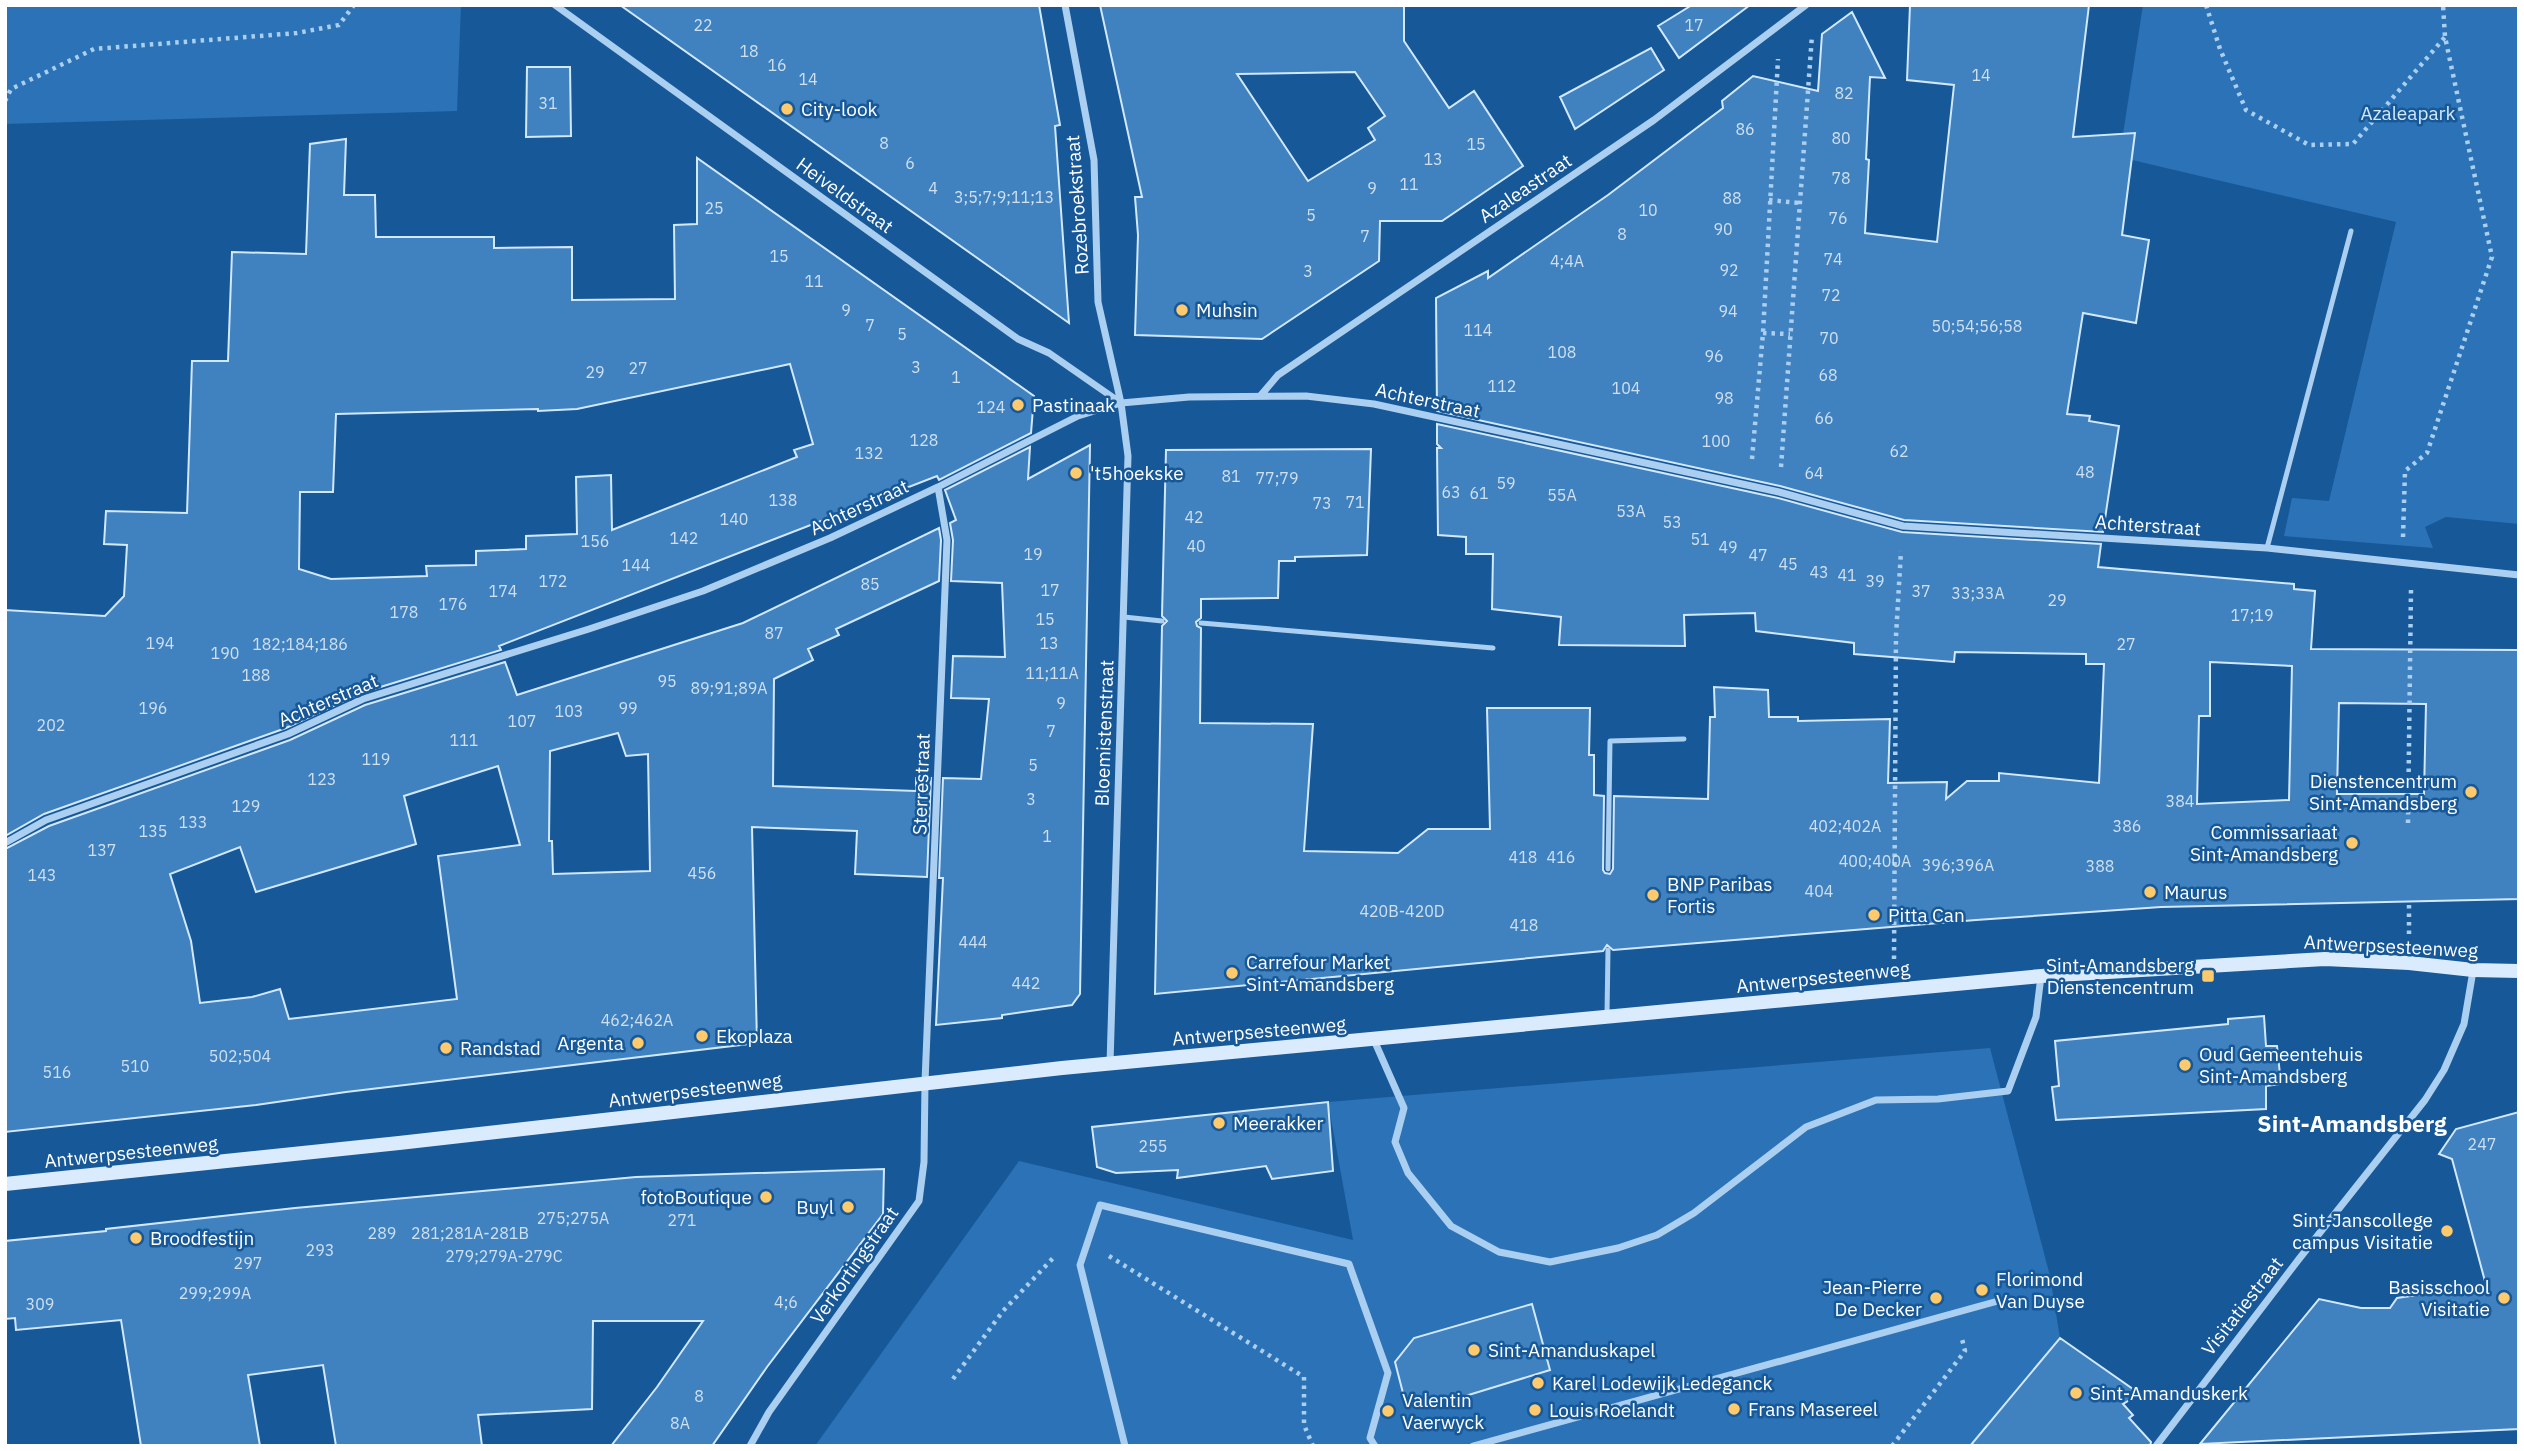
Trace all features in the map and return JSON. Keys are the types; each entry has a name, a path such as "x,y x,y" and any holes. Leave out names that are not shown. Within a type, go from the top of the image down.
{"main road":[{"name":"Antwerpsesteenweg","path":"5,1184 1110,1064 2042,976 2325,959 2519,971"}],"street":[{"name":"Heiveldstraat","path":"555,5 1018,339 1049,353 1121,403"},
{"name":"Rozebroekstraat","path":"1065,5 1094,160 1098,302 1121,403"},
{"name":"Azaleastraat","path":"1261,396 1278,375 1654,120 1806,5"},
{"name":"Achterstraat","path":"5,843 46,820 288,734 363,699 704,591 830,538 938,487 1079,415 1121,403 1189,397 1306,396 1374,404 1750,485 1903,526 2267,548 2519,575"},
{"name":"Bloemistenstraat","path":"1110,1064 1128,456 1121,403"},
{"name":"Sterrestraat","path":"925,1083 947,540 938,487"},
{"name":"Visitatiestraat","path":"2156,1446 2425,1100 2444,1070 2464,1024 2473,970"},
{"path":"1374,1040 1404,1108 1395,1142 1408,1173 1451,1226 1499,1252 1550,1262 1618,1248 1657,1234 1694,1213 1806,1127 1876,1100 1938,1099 2007,1091 2036,1017 2042,976"},
{"name":"Verkortingstraat","path":"750,1446 769,1412 919,1201 924,1162 925,1083"},
{"path":"1125,1446 1080,1265 1100,1205 1349,1264 1388,1373 1370,1438 1375,1446"},
{"path":"1474,1446 1998,1301"}],"lane":[{"path":"2267,548 2351,231"},
{"path":"1124,617 1162,621"},
{"path":"1201,623 1493,648"},
{"path":"1608,869 1610,741 1684,739"},
{"path":"1607,1018 1608,950"}],"path":[{"path":"5,101 11,89 94,48 297,33 339,25 354,5"},
{"path":"2206,5 2220,49 2246,110 2309,145 2353,144 2445,37"},
{"path":"2408,823 2406,471 2427,453 2492,257 2445,37 2443,5"},
{"path":"1750,485 1763,333 1781,23"},
{"path":"1779,492 1812,32"},
{"path":"1769,200 1799,204"},
{"path":"1763,333 1790,334"},
{"path":"1894,990 1896,636 1903,526"},
{"path":"953,1379 1003,1311 1058,1252 1087,1243 1304,1377 1304,1425 1313,1446"},
{"path":"1892,1446 1965,1351 1955,1313"}],"green space":[{"path":"5,5 461,5 457,111 5,124"},
{"name":"Azaleapark","path":"2143,5 2519,5 2519,524 2446,517 2425,527 2433,548 2284,536 2292,498 2329,501 2396,222 2132,160 2135,134 2123,134"},
{"path":"1990,1048 2050,1276 2060,1338 1970,1446 815,1446 1019,1161 1353,1240 1328,1102"}],"building":[{"path":"620,5 1039,5 1060,125 1055,126 1069,323"},
{"path":"1100,5 1404,5 1404,41 1449,108 1474,91 1523,166 1442,221 1380,221 1379,261 1262,339 1135,335 1138,235 1135,197 1142,197","holes":["1355,72 1385,116 1368,128 1375,140 1308,181 1237,74"]},
{"path":"1692,5 1750,5 1679,58 1658,26"},
{"path":"1910,5 2089,5 2073,137 2135,133 2122,235 2149,240 2136,323 2083,313 2067,414 2090,416 2089,421 2119,426 2103,532 1904,520 1780,486 1437,411 1436,298 1488,271 1488,278 1608,195 1723,108 1722,101 1753,76 1818,91 1822,34 1852,12 1885,78 1870,77 1865,233 1937,242 1954,85 1907,80"},
{"path":"1651,48 1664,70 1575,129 1560,97"},
{"path":"527,67 570,67 571,136 526,137"},
{"path":"346,139 344,195 375,195 376,237 494,237 494,248 572,247 572,300 675,299 674,225 697,224 697,158 1034,396 1031,433 939,480 937,476 499,646 501,650 361,693 286,728 44,814 5,836 5,610 105,616 124,596 127,545 104,544 106,511 187,513 192,361 228,361 232,252 306,254 310,144","holes":["790,364 813,444 794,450 797,457 612,530 611,475 576,477 577,534 526,536 526,549 476,551 476,565 426,566 427,576 331,579 299,569 300,492 333,492 336,414 577,409"]},
{"path":"1437,424 1778,498 1902,532 2101,544 2098,567 2294,584 2294,589 2315,591 2311,649 2518,650 2519,899 2161,907 1613,950 1607,945 1603,951 1155,994 1162,626 1167,621 1162,616 1166,450 1371,449 1367,555 1295,557 1295,561 1279,561 1278,598 1201,599 1201,618 1196,622 1201,628 1200,723 1313,724 1304,851 1398,853 1428,829 1490,829 1487,708 1590,708 1589,755 1594,755 1594,795 1604,796 1603,870 1610,874 1613,869 1614,796 1708,799 1710,717 1715,717 1714,687 1768,690 1769,717 1798,717 1798,721 1890,719 1888,783 1947,782 1946,799 1967,781 1999,781 1999,773 2099,783 2104,664 2086,664 2086,654 1955,652 1954,662 1854,654 1854,643 1756,631 1755,613 1684,615 1685,646 1559,645 1561,617 1492,609 1493,554 1466,554 1466,537 1438,535 1437,448 1441,448 1437,444","holes":["2210,662 2292,666 2289,800 2197,804 2199,716 2210,716","2339,703 2426,704 2424,794 2337,794"]},
{"path":"1090,445 1080,994 1072,1005 1002,1015 1002,1018 936,1025 943,878 939,878 943,778 981,779 989,699 951,698 953,656 1005,657 1002,583 951,581 953,540 950,523 956,520 945,490 1030,447 1028,479"},
{"path":"939,528 939,581 836,629 839,635 808,649 813,660 774,679 773,786 916,791 916,778 931,778 927,877 855,874 857,831 752,827 757,1043 256,1105 5,1132 5,849 49,826 290,740 365,705 505,662 517,695 743,623","holes":["618,733 626,756 648,754 650,871 553,874 552,841 549,841 550,751","498,766 520,845 438,856 457,999 289,1019 280,989 252,997 200,1003 191,941 170,874 240,847 256,892 416,844 404,796"]},
{"name":"Oud Gemeentehuis Sint-Amandsberg","path":"2264,1016 2266,1046 2277,1046 2281,1084 2266,1086 2266,1109 2056,1120 2052,1087 2059,1086 2055,1041 2228,1024 2228,1019"},
{"path":"1328,1102 1333,1171 1272,1179 1266,1166 1177,1178 1178,1170 1116,1173 1097,1167 1092,1127"},
{"name":"Sint-Janscollege campus Visitatie","path":"2519,1112 2519,1429 2200,1444 2319,1299 2361,1308 2390,1308 2397,1298 2486,1285 2452,1159 2439,1154 2456,1129"},
{"path":"884,1169 883,1214 767,1367 712,1446 611,1446 703,1321 593,1321 592,1409 478,1415 482,1446 336,1446 323,1365 248,1375 260,1446 141,1446 121,1320 16,1330 15,1318 5,1319 5,1241 295,1208 636,1177"},
{"name":"Sint-Amanduskapel","path":"1532,1304 1550,1370 1436,1405 1404,1397 1395,1362 1414,1338"},
{"name":"Sint-Amanduskerk","path":"2060,1338 2140,1394 2123,1404 2133,1415 2129,1418 2151,1442 2150,1446 1970,1446"}],"place":[{"name":"City-look","path":"787,109"},
{"name":"Muhsin","path":"1182,310"},
{"name":"Pastinaak","path":"1018,405"},
{"name":"'t5hoekske","path":"1076,473"},
{"name":"Dienstencentrum Sint-Amandsberg","path":"2471,792"},
{"name":"Commissariaat Sint-Amandsberg","path":"2352,843"},
{"name":"Maurus","path":"2150,892"},
{"name":"BNP Paribas Fortis","path":"1653,895"},
{"name":"Pitta Can","path":"1874,915"},
{"name":"Carrefour Market Sint-Amandsberg","path":"1232,973"},
{"name":"Sint-Amandsberg Dienstencentrum","path":"2208,976"},
{"name":"Ekoplaza","path":"702,1036"},
{"name":"Argenta","path":"638,1043"},
{"name":"Randstad","path":"446,1048"},
{"name":"Oud Gemeentehuis Sint-Amandsberg","path":"2185,1065"},
{"name":"Meerakker","path":"1219,1123"},
{"name":"fotoBoutique","path":"766,1197"},
{"name":"Buyl","path":"848,1207"},
{"name":"Sint-Janscollege campus Visitatie","path":"2447,1231"},
{"name":"Broodfestijn","path":"136,1238"},
{"name":"Florimond Van Duyse","path":"1982,1290"},
{"name":"Jean-Pierre De Decker","path":"1936,1298"},
{"name":"Basisschool Visitatie","path":"2504,1298"},
{"name":"Sint-Amanduskapel","path":"1474,1350"},
{"name":"Karel Lodewijk Ledeganck","path":"1538,1383"},
{"name":"Sint-Amanduskerk","path":"2076,1393"},
{"name":"Frans Masereel","path":"1734,1409"},
{"name":"Louis Roelandt","path":"1535,1410"},
{"name":"Valentin Vaerwyck","path":"1388,1411"}],"district":[{"name":"Sint-Amandsberg","path":"2352,1123"}]}
